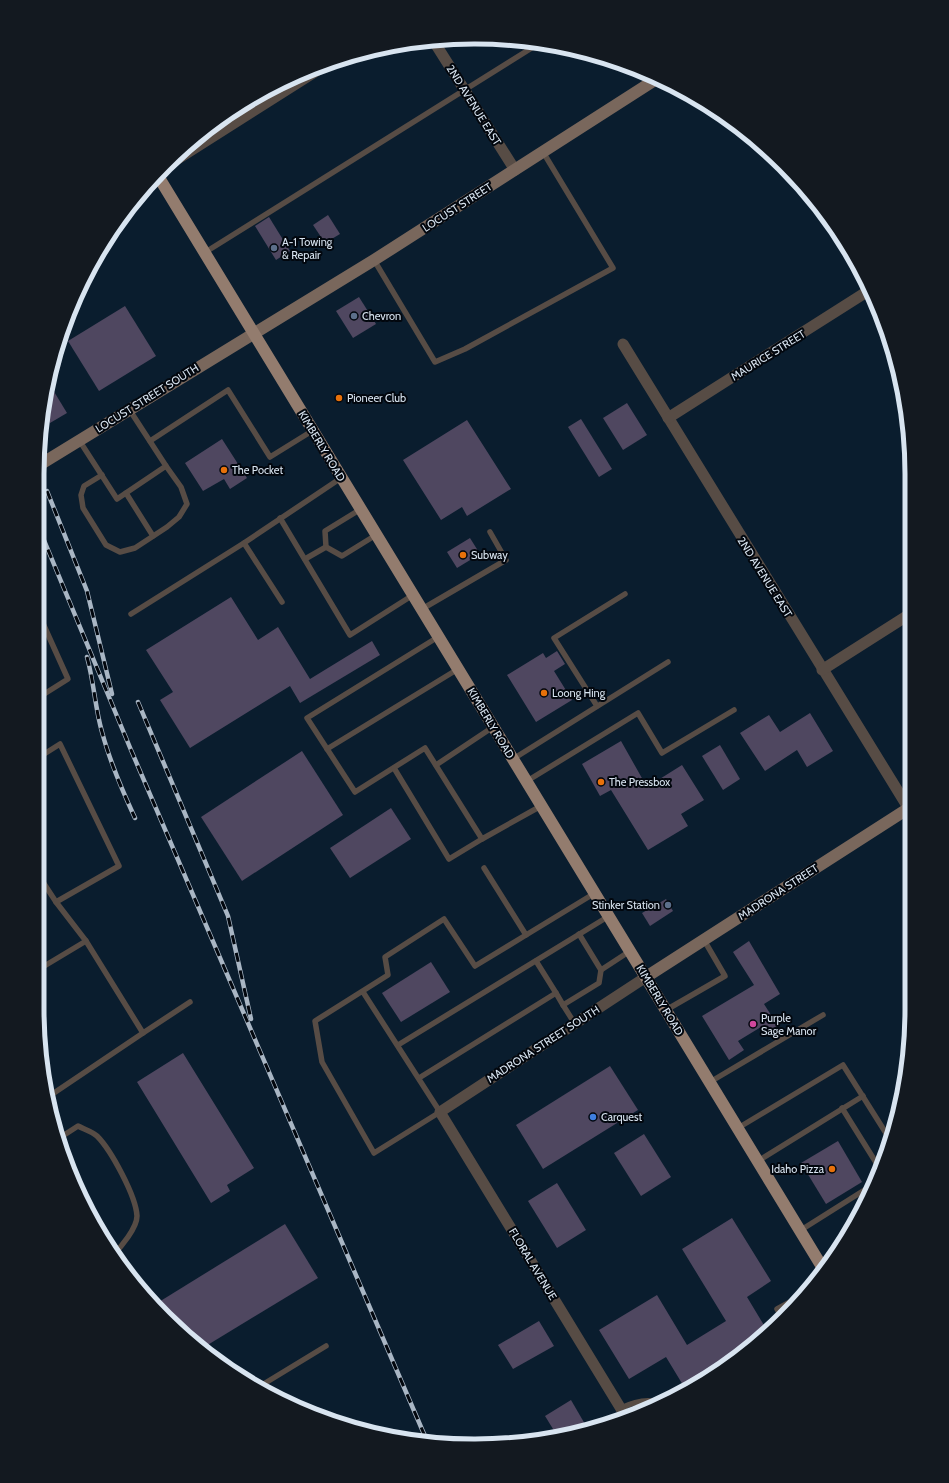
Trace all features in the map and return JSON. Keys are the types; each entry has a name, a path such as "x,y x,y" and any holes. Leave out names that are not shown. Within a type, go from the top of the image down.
{"main road":[{"name":"KIMBERLY ROAD","path":"161,180 821,1264"}],"street":[{"name":"2ND AVENUE EAST","path":"437,46 515,170"},
{"name":"LOCUST STREET","path":"253,333 374,260 651,82"},
{"path":"205,139 297,83"},
{"name":"MAURICE STREET","path":"668,418 865,293"},
{"name":"LOCUST STREET SOUTH","path":"44,462 253,333"},
{"name":"2ND AVENUE EAST","path":"622,344 822,670 905,802"},
{"path":"822,670 905,617"},
{"name":"MADRONA STREET","path":"646,977 905,811"},
{"name":"MADRONA STREET SOUTH","path":"440,1112 646,977"},
{"name":"FLORAL AVENUE","path":"440,1112 624,1412"}],"lane":[{"path":"204,253 531,48"},
{"path":"374,260 436,362 465,349 613,268 543,152"},
{"path":"150,441 228,390 270,457 312,431"},
{"path":"102,475 84,486 81,495 83,508 106,545 120,552 135,548 153,536 178,517 187,504 182,487 166,466 129,409"},
{"path":"79,440 117,499 166,466"},
{"path":"131,614 244,543 341,478"},
{"path":"126,493 153,536"},
{"path":"326,547 325,531 360,510"},
{"path":"280,518 306,559 350,635 413,595"},
{"path":"421,609 506,560 490,532"},
{"path":"326,547 342,556 376,535"},
{"path":"244,543 282,602"},
{"path":"306,559 326,547"},
{"path":"597,706 554,638 625,594"},
{"path":"44,626 68,679 44,694"},
{"path":"438,637 307,718 355,792 425,748 482,839"},
{"path":"513,759 668,662"},
{"path":"327,749 458,669"},
{"path":"526,782 638,713 662,753 734,710"},
{"path":"436,766 493,727"},
{"path":"44,754 60,744 119,866 56,902"},
{"path":"394,768 449,859 541,806"},
{"path":"484,868 526,935"},
{"path":"44,884 86,941 143,1033"},
{"path":"363,992 440,1112 374,1153 322,1062 315,1021 388,975 386,957 444,919 475,966 595,893"},
{"path":"398,1045 609,916"},
{"path":"563,1006 599,983 601,970 579,934"},
{"path":"666,1010 725,976 704,939"},
{"path":"44,966 86,941"},
{"path":"601,970 630,951"},
{"path":"536,961 575,1024"},
{"path":"419,1078 556,993"},
{"path":"52,1093 190,1002"},
{"path":"710,1082 823,1014"},
{"path":"738,1128 843,1065 886,1133"},
{"path":"758,1161 863,1096"},
{"path":"842,1108 876,1163"},
{"path":"64,1135 78,1126 96,1135 113,1156 130,1191 137,1216 126,1242 118,1250"},
{"path":"800,1230 865,1190"},
{"path":"779,1313 777,1309 788,1303"},
{"path":"264,1384 326,1346"},
{"path":"624,1412 633,1403 650,1401"}],"building":[{"path":"328,215 340,234 325,243 313,225"},
{"path":"269,217 290,251 276,260 255,226"},
{"path":"359,297 376,324 353,338 336,311"},
{"path":"125,306 156,356 99,391 68,341"},
{"path":"52,389 67,413 50,423 48,419"},
{"path":"627,403 647,435 623,450 603,418"},
{"path":"581,419 612,469 599,477 568,427"},
{"path":"467,420 511,489 467,516 462,507 441,520 403,460"},
{"path":"222,439 247,478 230,489 224,479 203,491 185,463"},
{"path":"470,538 480,554 457,568 447,552"},
{"path":"231,597 258,640 278,627 310,679 372,641 380,655 300,703 290,686 190,748 160,700 173,692 146,650"},
{"path":"557,651 565,664 554,671 572,700 536,722 507,675 543,653 546,658"},
{"path":"810,713 833,751 807,767 797,750 765,771 740,733 769,715 780,732"},
{"path":"621,741 647,787 682,765 704,800 681,814 688,826 648,850 611,790 600,796 582,764"},
{"path":"720,745 740,779 723,790 702,756"},
{"path":"302,751 343,815 242,881 201,817"},
{"path":"391,808 411,839 350,878 330,848"},
{"path":"666,899 673,911 650,926 642,913"},
{"path":"749,941 780,994 764,1004 778,1026 765,1034 761,1027 738,1041 744,1050 729,1060 702,1016 754,985 733,952"},
{"path":"431,962 450,992 401,1022 382,993"},
{"path":"183,1053 254,1168 227,1185 230,1191 211,1203 137,1082"},
{"path":"610,1066 638,1110 543,1169 516,1125"},
{"path":"644,1134 671,1177 641,1196 614,1153"},
{"path":"838,1141 862,1182 826,1204 801,1163"},
{"path":"557,1183 586,1230 557,1248 528,1201"},
{"path":"732,1218 771,1281 747,1297 764,1326 737,1350 683,1385 666,1357 629,1379 599,1330 657,1295 687,1345 726,1321 682,1249"},
{"path":"285,1224 318,1278 207,1346 170,1313 160,1302"},
{"path":"539,1321 554,1346 513,1369 498,1345"},
{"path":"571,1400 585,1424 555,1432 545,1416"}],"railway":[{"path":"47,491 87,591 112,694"},
{"path":"44,540 131,750 425,1436"},
{"path":"87,657 105,743 125,797 135,818"},
{"path":"138,702 228,916 251,1019"}],"place":[{"name":"A-1 Towing & Repair","path":"274,248"},
{"name":"Chevron","path":"354,316"},
{"name":"Pioneer Club","path":"339,398"},
{"name":"The Pocket","path":"224,470"},
{"name":"Subway","path":"463,555"},
{"name":"Loong Hing","path":"544,693"},
{"name":"The Pressbox","path":"601,782"},
{"name":"Stinker Station","path":"668,905"},
{"name":"Purple Sage Manor","path":"753,1024"},
{"name":"Carquest","path":"593,1117"},
{"name":"Idaho Pizza","path":"832,1169"}]}
